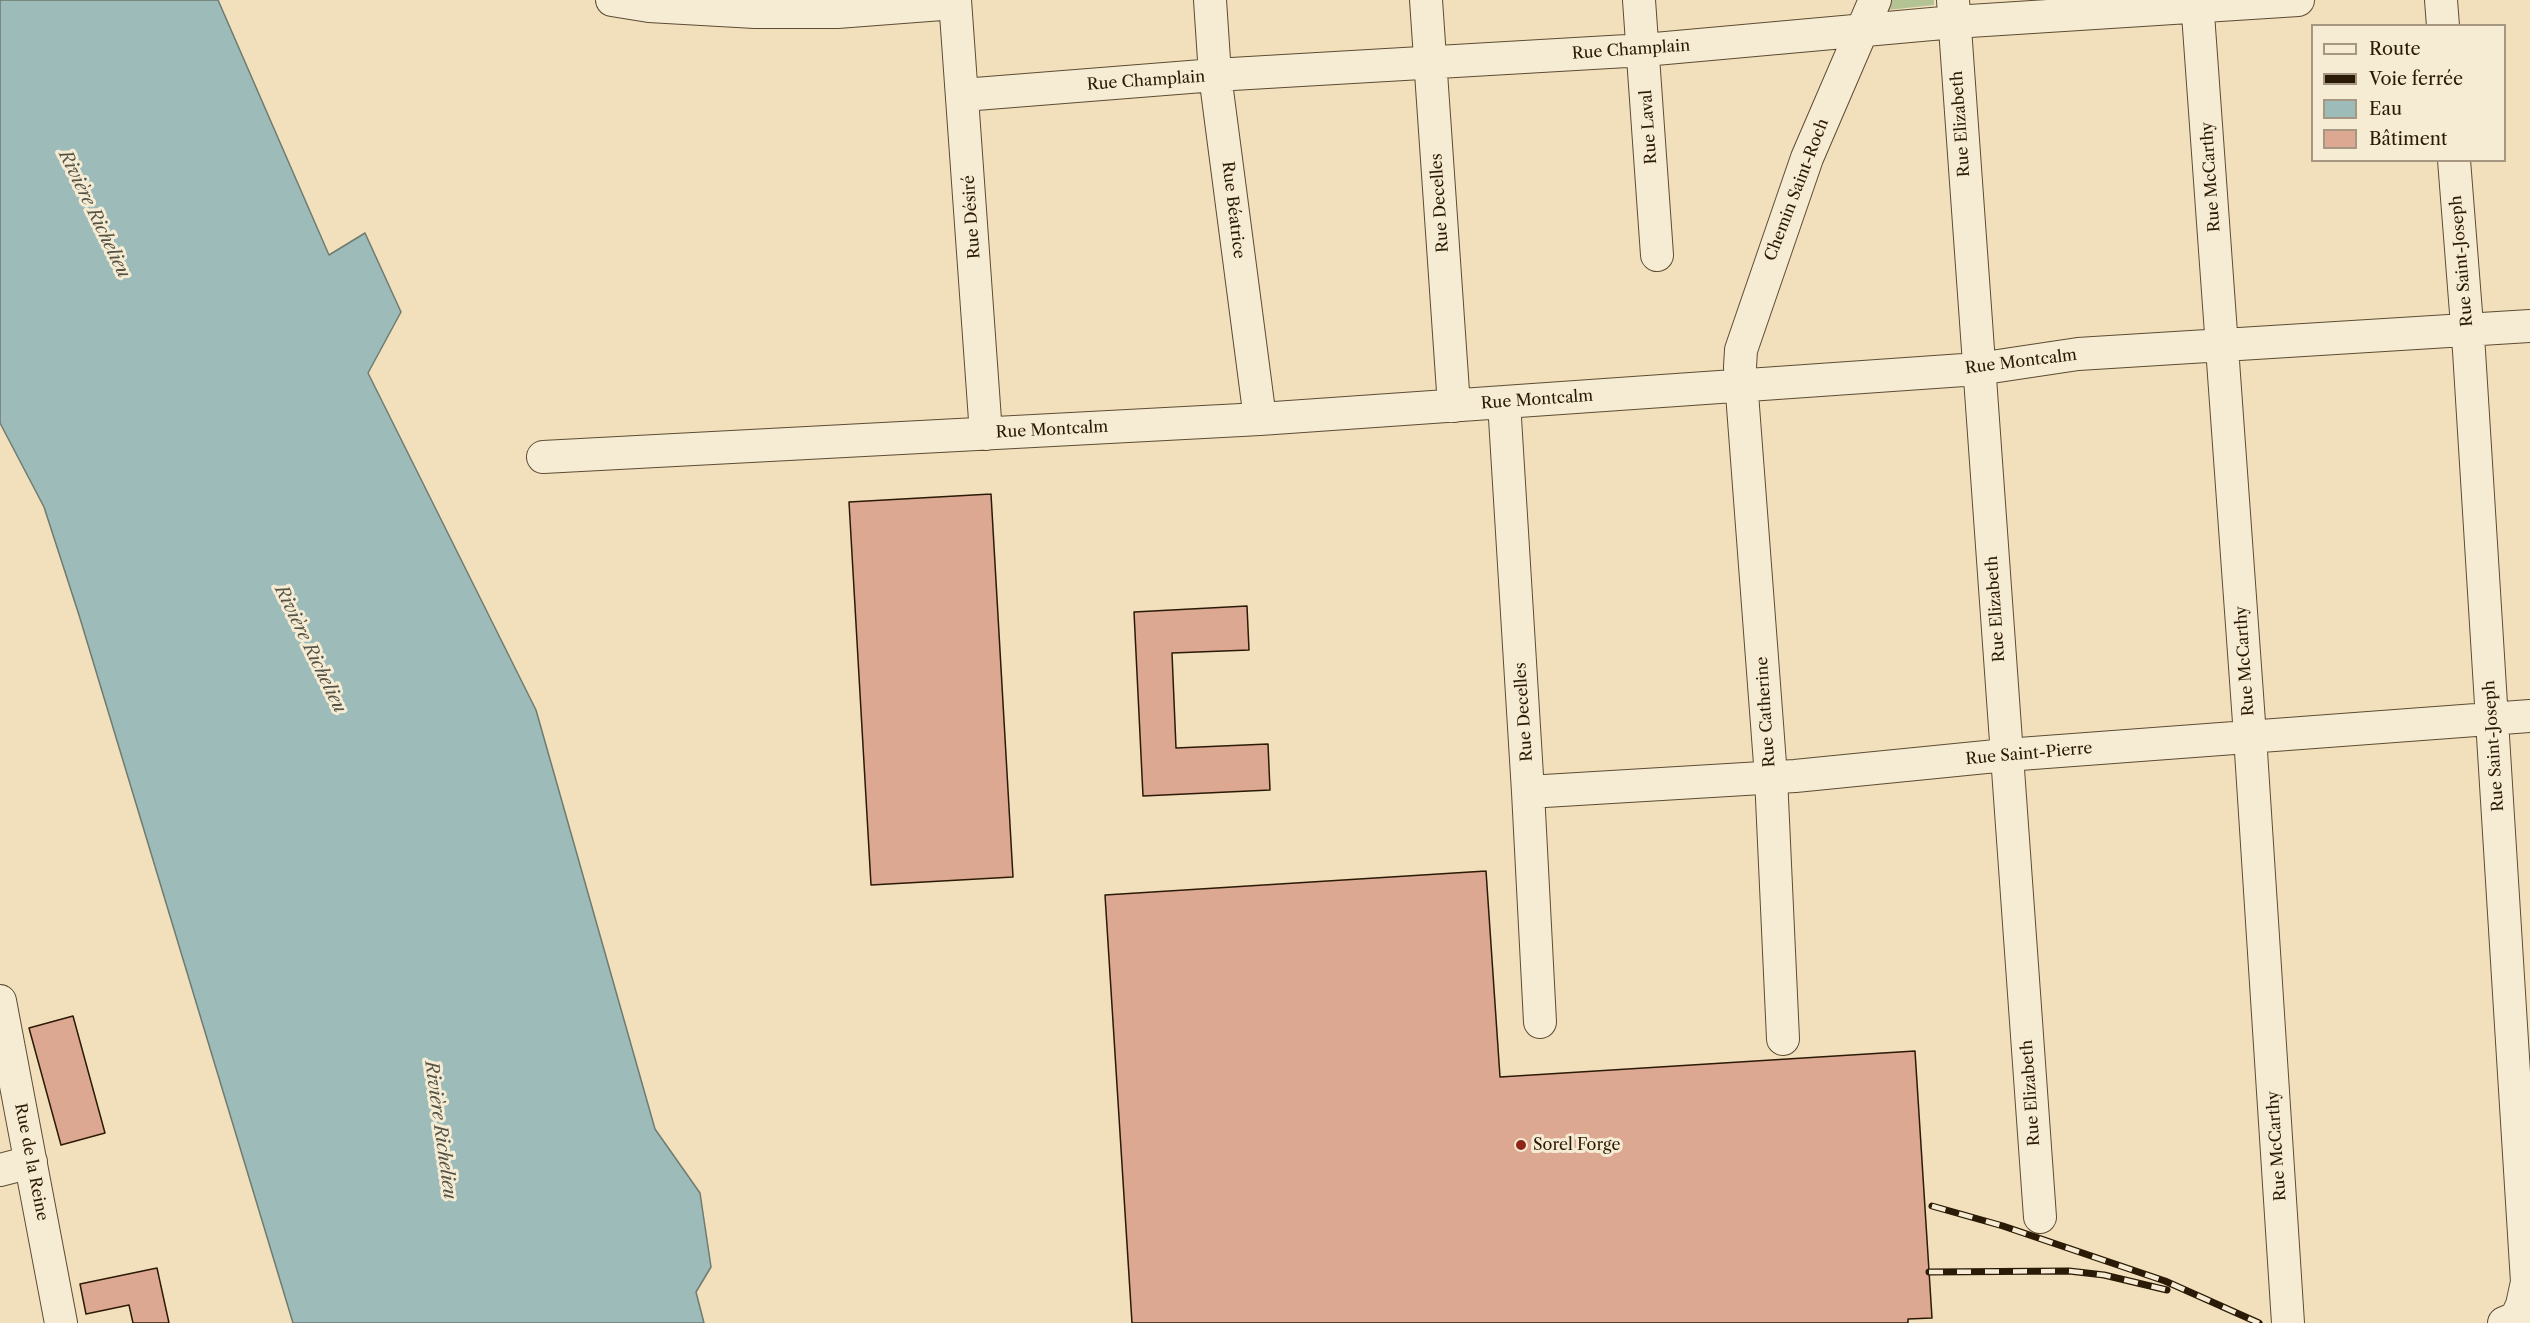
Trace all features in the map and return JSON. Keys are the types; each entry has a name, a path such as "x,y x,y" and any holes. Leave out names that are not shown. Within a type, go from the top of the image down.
{"street":[{"path":"612,0 649,6 700,4 755,12 837,12 955,1"},
{"name":"Rue Béatrice","path":"1210,0 1215,75 1260,419"},
{"name":"Rue Decelles","path":"1426,0 1454,406"},
{"name":"Rue Laval","path":"1639,0 1657,255"},
{"name":"Chemin Saint-Roch","path":"1742,385 1741,359 1744,336 1807,158 1875,0"},
{"name":"Rue Champlain","path":"963,95 1215,75 1644,50 1861,31 1954,11 2298,0"},
{"path":"2441,0 2443,24"},
{"name":"Rue Désiré","path":"955,1 986,434"},
{"name":"Rue McCarthy","path":"2198,4 2250,736 2288,1323"},
{"name":"Rue Elizabeth","path":"1954,11 2040,1217"},
{"name":"Rue Saint-Joseph","path":"2454,162 2467,330 2527,1282 2522,1305 2516,1318 2504,1323"},
{"name":"Rue Montcalm","path":"543,457 1260,419 1978,369 2057,357 2223,344 2530,326"},
{"name":"Rue Catherine","path":"1742,385 1771,777 1783,1039"},
{"name":"Rue Decelles","path":"1504,402 1540,1022"},
{"name":"Rue Saint-Pierre","path":"1528,792 1771,777 2006,755 2530,716"},
{"name":"Rue de la Reine","path":"0,1001 61,1323"},
{"path":"0,1170 31,1162"}],"green space":[{"path":"1884,0 1934,0 1934,5 1878,11"}],"water":[{"name":"Rivière Richelieu","path":"0,0 218,0 329,255 365,233 401,312 368,373 536,710 655,1129 700,1193 711,1267 696,1292 704,1323 293,1323 79,615 44,507 0,423"}],"building":[{"path":"991,494 1013,877 871,885 849,502"},
{"path":"1247,606 1249,650 1172,653 1176,748 1268,744 1270,790 1143,796 1134,612"},
{"name":"Sorel Forge","path":"1486,871 1500,1077 1915,1051 1932,1318 1908,1319 1908,1323 1132,1323 1105,895"},
{"path":"73,1016 105,1133 61,1145 29,1028"},
{"path":"157,1268 169,1323 133,1323 129,1305 86,1314 80,1284"}],"railway":[{"path":"1932,1206 2003,1226 2165,1281 2259,1323"},
{"path":"1929,1272 2069,1271 2104,1275 2167,1290"}],"place":[{"name":"Sorel Forge","path":"1521,1145"}]}
